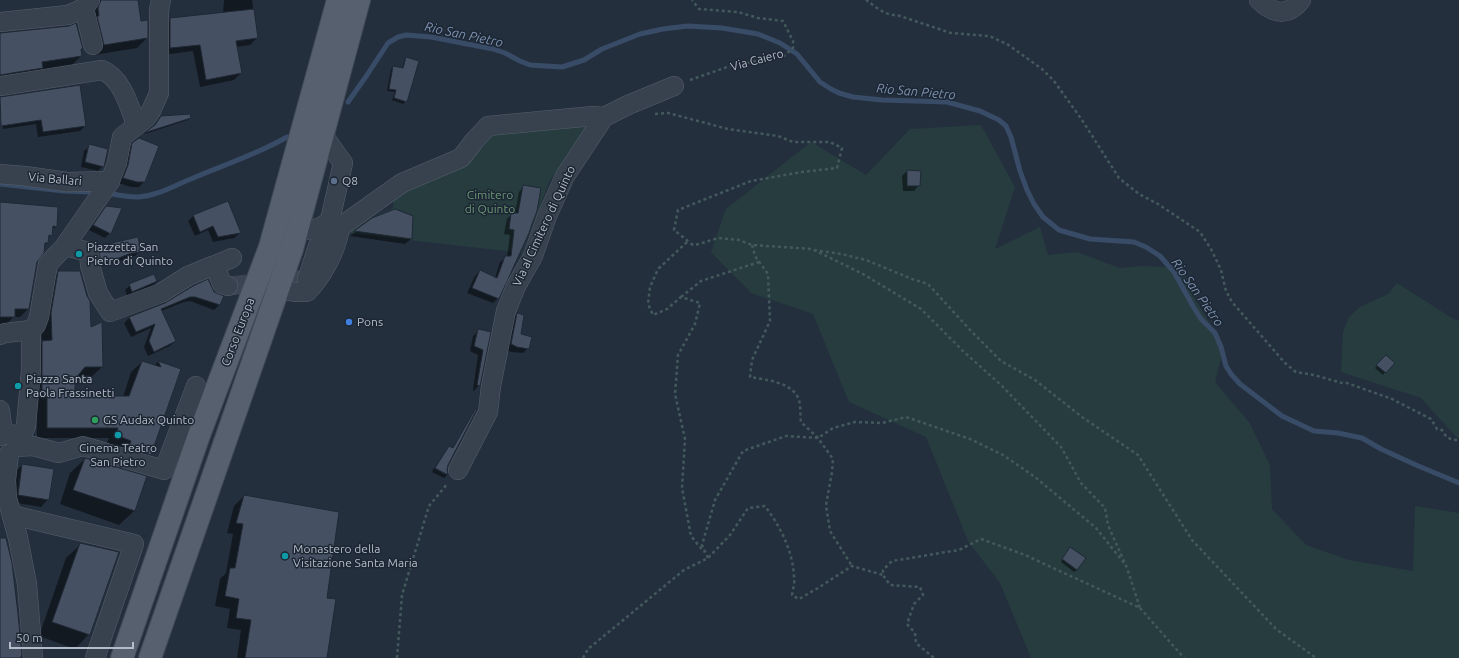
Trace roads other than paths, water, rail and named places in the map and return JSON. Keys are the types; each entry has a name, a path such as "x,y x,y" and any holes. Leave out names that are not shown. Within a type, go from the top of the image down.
{"main road":[{"name":"Corso Europa","path":"122,658 199,435 270,247 338,0"},
{"name":"Corso Europa","path":"150,658 297,231 359,0"}],"street":[{"path":"7,443 22,435 26,426 35,324 48,264 65,246 110,181 117,163 122,137 136,124 146,118 151,111 158,93 159,10 161,0"},
{"path":"1259,0 1266,7 1280,12 1287,11 1295,7 1301,0"},
{"path":"0,22 68,15 87,4 93,45"},
{"path":"0,86 102,70 109,73 120,86 136,124"},
{"path":"307,279 318,246 340,226 402,182 461,158 474,140 488,126 579,117 604,117 628,105 674,86"},
{"name":"Via al Cimitero di Quinto","path":"458,470 488,412 491,386 506,310 513,292 533,256 547,216 565,176 604,117"},
{"path":"297,231 320,228 330,220 343,163 323,135"},
{"name":"Via Ballari","path":"0,174 67,182 110,181"},
{"path":"278,289 295,292 307,292 316,283 338,241 340,226"},
{"path":"65,246 89,252 90,265 98,293 110,312 161,293 188,276 232,258"},
{"path":"213,266 222,284 228,286"},
{"path":"0,335 35,324"},
{"path":"7,443 34,446 59,453 83,446 164,470 196,386"},
{"path":"0,410 7,443 7,498 18,538 27,584 33,658"},
{"path":"12,515 134,544 96,658"}],"waterway":[{"name":"Rio San Pietro","path":"348,102 388,43 398,37 406,35 431,37 493,49 530,65 562,67 584,60 602,49 640,34 663,29 688,26 722,28 758,34 780,43 797,54 820,82 839,93 853,97 882,100 947,102 980,111 999,120 1006,126 1011,137 1020,171 1027,190 1043,217 1059,230 1090,239 1134,242 1146,247 1160,256 1174,272 1201,319 1215,333 1221,347 1226,366 1240,384 1282,416 1314,431 1338,433 1362,438 1381,449 1459,483"},
{"path":"107,193 138,197 158,193 251,155 287,137"},
{"name":"Rio San Pietro","path":"0,184 64,191 92,192"}],"tunnel":[{"path":"228,286 307,279"}],"place":[{"name":"Q8","path":"334,181"},
{"name":"Piazzetta San Pietro di Quinto","path":"79,254"},
{"name":"Pons","path":"349,322"},
{"name":"Piazza Santa Paola Frassinetti","path":"18,386"},
{"name":"GS Audax Quinto","path":"95,420"},
{"name":"Cinema Teatro San Pietro","path":"118,435"},
{"name":"Monastero della Visitazione Santa Maria","path":"285,556"}],"park label":[{"name":"Cimitero di Quinto","path":"490,202"}]}
